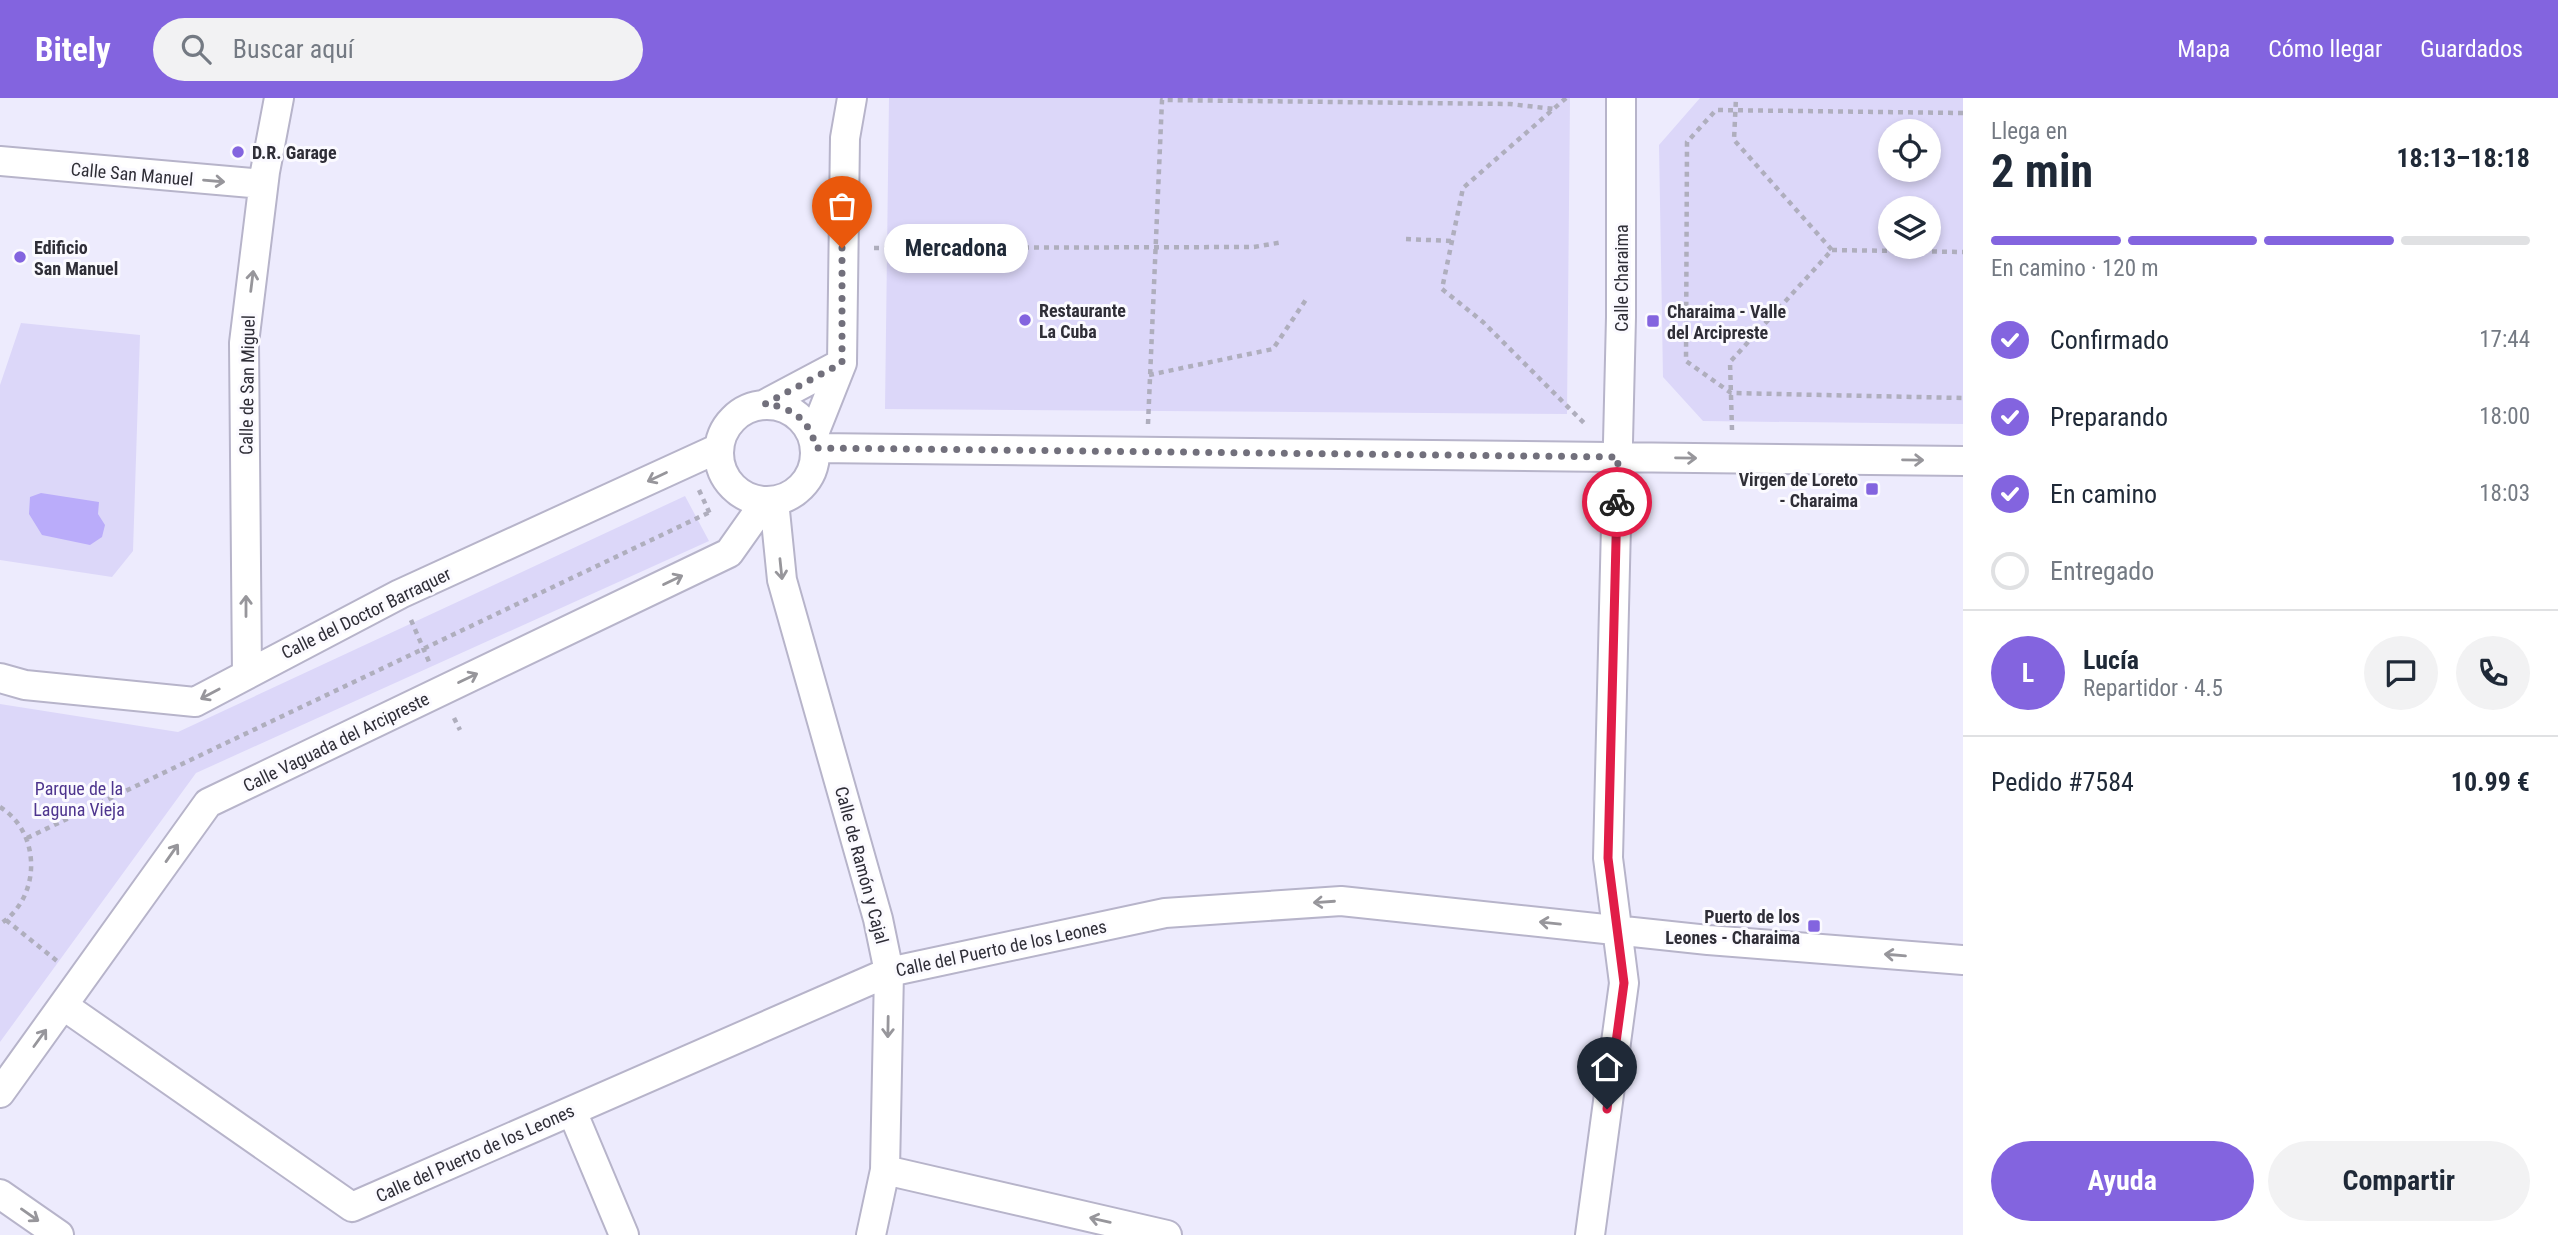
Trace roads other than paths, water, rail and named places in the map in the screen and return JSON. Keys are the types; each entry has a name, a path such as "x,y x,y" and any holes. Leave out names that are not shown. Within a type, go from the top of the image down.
{"street":[{"name":"Calle de San Miguel","path":"247,674 244,344 263,184 279,98"},
{"path":"842,363 765,404 739,413 729,423 719,448 723,474 730,485 740,493 769,501 792,495 806,483 814,467 815,442 842,363 845,138 852,98"},
{"name":"Calle Charaima","path":"1618,930 1608,858 1618,457 1621,98"},
{"name":"Calle San Manuel","path":"0,161 263,184"},
{"path":"765,404 794,412 815,442"},
{"path":"815,442 1147,452 1963,461"},
{"name":"Calle del Doctor Barraquer","path":"0,678 25,685 195,702 400,594 719,448"},
{"name":"Calle de Ramón y Cajal","path":"769,501 782,580 878,919 889,972 885,1170 871,1235"},
{"name":"Calle Vaguada del Arcipreste","path":"0,1093 208,803 729,553 769,501"},
{"name":"Calle del Puerto de los Leones","path":"64,1006 352,1207 889,972 1165,913 1341,901 1618,930 1963,960"},
{"path":"1590,1235 1624,983 1618,930"},
{"path":"572,1111 624,1235"},
{"path":"885,1170 1167,1235"},
{"path":"0,1194 59,1235"}],"place":[{"name":"D.R. Garage","path":"238,152"},
{"name":"Mercadona","path":"842,248"},
{"name":"Edificio San Manuel","path":"20,257"},
{"name":"Restaurante La Cuba","path":"1025,320"},
{"name":"Charaima - Valle del Arcipreste","path":"1653,321"},
{"name":"Virgen de Loreto - Charaima","path":"1872,489"},
{"name":"Puerto de los Leones - Charaima","path":"1814,926"}],"park label":[{"name":"Parque de la Laguna Vieja","path":"79,798"}]}
